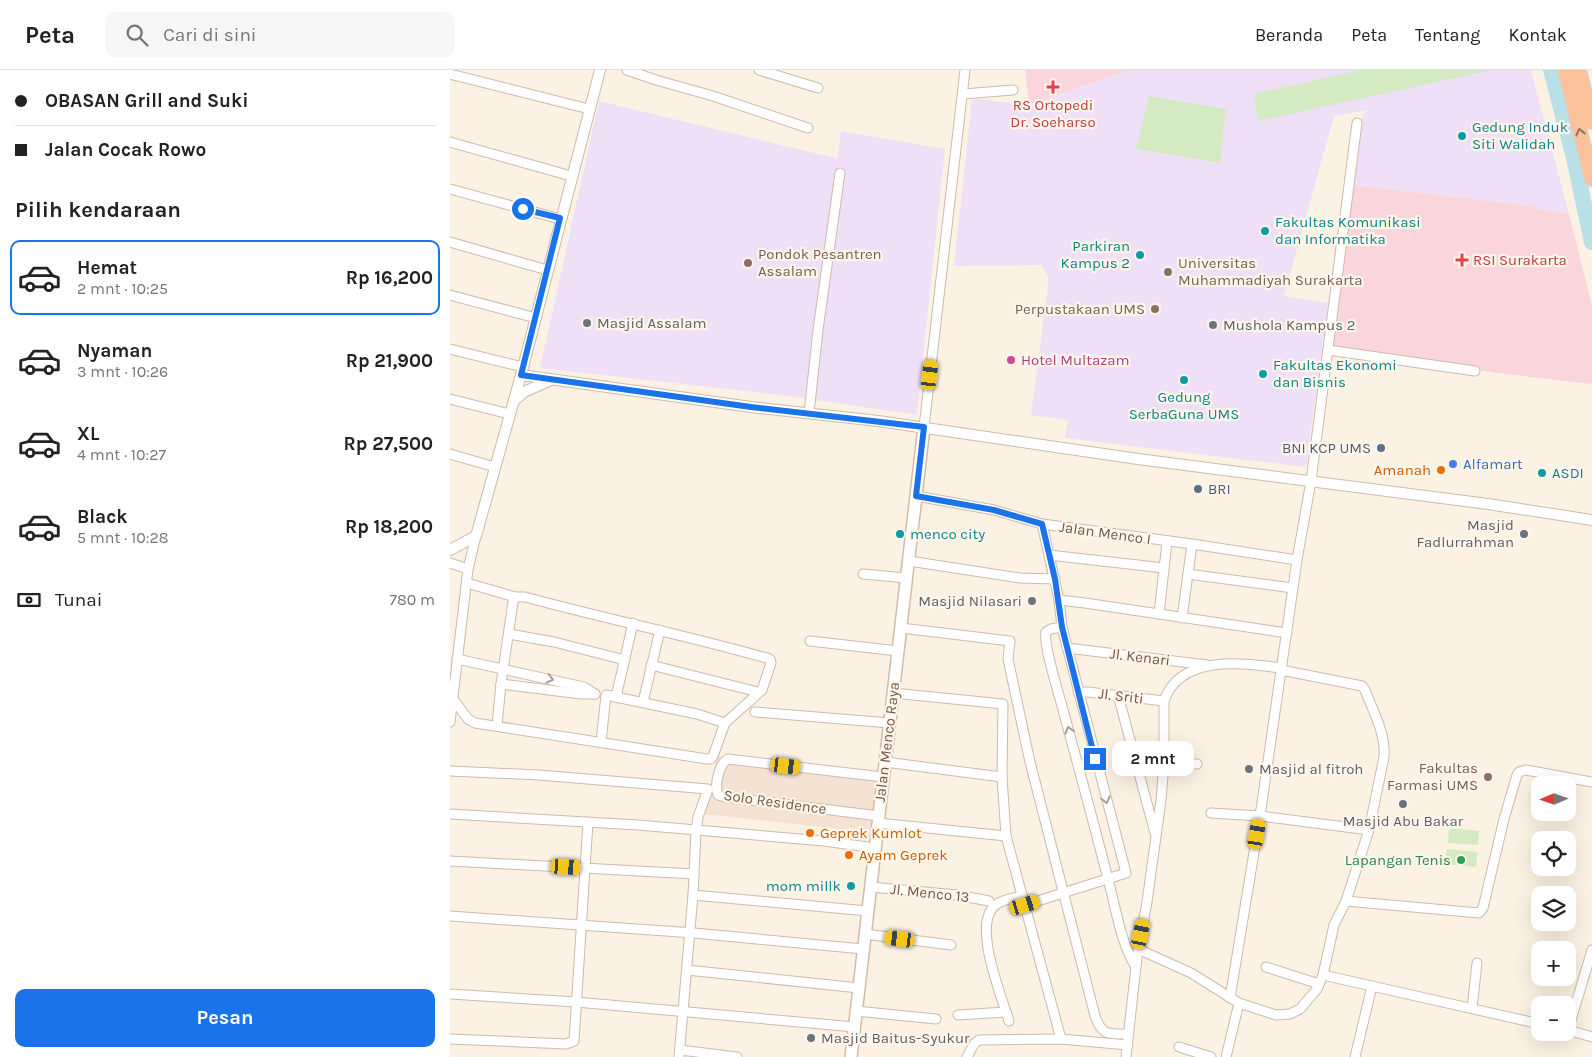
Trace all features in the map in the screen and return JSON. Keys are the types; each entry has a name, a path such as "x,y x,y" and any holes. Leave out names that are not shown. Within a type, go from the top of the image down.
{"highway":[{"path":"1565,70 1592,179"},
{"path":"1579,70 1592,122"}],"main road":[{"name":"Jalan Menco Raya","path":"851,1057 924,427"}],"street":[{"path":"450,722 453,700 452,685 468,569 522,371 560,218 600,70"},
{"path":"627,70 808,128"},
{"path":"759,70 818,88"},
{"path":"924,427 965,70"},
{"path":"450,74 589,109"},
{"path":"962,94 1013,90"},
{"path":"1230,998 1260,816 1297,560 1311,481 1357,123"},
{"path":"450,142 571,176"},
{"path":"809,413 818,330 840,173"},
{"path":"450,189 560,218"},
{"path":"450,242 547,270"},
{"path":"450,295 536,318"},
{"path":"450,349 552,380 751,407 924,427 1138,459 1488,504 1592,520"},
{"path":"1328,350 1475,371"},
{"path":"513,402 524,392 552,380"},
{"path":"450,399 509,414"},
{"path":"450,454 495,466"},
{"name":"Jalan Menco I","path":"916,496 994,510 1042,524 1297,560"},
{"path":"958,1015 1008,1016 988,955 985,934 990,912 997,904 1064,893 1126,873 1067,648 1055,579 1042,524"},
{"path":"450,550 476,536"},
{"path":"1159,614 1168,542"},
{"path":"1182,618 1192,544"},
{"path":"1049,555 1164,568"},
{"path":"908,562 1020,578 1055,579"},
{"path":"450,563 468,569"},
{"path":"862,574 906,578"},
{"path":"1188,574 1293,588"},
{"path":"453,700 472,721 711,759 725,723 764,688 771,663 770,659 660,630 524,597 515,597 467,583"},
{"path":"497,725 503,668 515,597"},
{"path":"1059,600 1286,633"},
{"path":"601,742 611,696 625,660 633,623"},
{"path":"1062,627 1051,629 1045,634 1046,643 1127,948 1136,967"},
{"path":"901,628 1010,641 1008,659 1030,762 1094,1016 1103,1031 1129,1034"},
{"path":"643,702 660,630"},
{"path":"509,634 554,642 625,660"},
{"path":"810,641 898,651"},
{"name":"Jl. Kenari","path":"1067,648 1212,665"},
{"path":"457,659 584,687 595,694"},
{"path":"1126,1057 1138,949 1156,838 1164,764 1164,701 1170,688 1179,679 1193,671 1212,665 1250,664 1362,686 1382,734 1384,757 1369,830 1346,901 1334,925 1323,975 1320,984 1304,1006 1290,1014 1276,1015 1239,1004 1191,973 1138,949"},
{"path":"651,665 758,692"},
{"path":"501,684 611,696 697,714 725,723"},
{"name":"Jl. Sriti","path":"1078,692 1164,701"},
{"path":"893,693 1003,704 1002,777 1006,836 1061,1040"},
{"path":"1118,696 1156,838"},
{"path":"755,712 890,723"},
{"name":"Solo Residence","path":"878,819 725,797 718,795 716,791 721,766 728,759 883,777"},
{"path":"885,762 1002,777"},
{"path":"1164,764 1197,764"},
{"path":"1346,901 1479,913 1483,908 1504,819 1517,775 1526,770 1592,782"},
{"path":"450,771 539,775 706,788 708,792 698,817 696,831 693,894 679,1054 737,1057"},
{"path":"1082,781 1100,776"},
{"path":"1211,813 1260,816 1369,830"},
{"path":"450,814 638,825 824,841 875,848"},
{"path":"878,819 1006,836"},
{"path":"450,1039 566,1044 574,1041 588,822"},
{"path":"450,861 694,874"},
{"name":"Jl. Menco 13","path":"871,886 957,895 989,901"},
{"path":"693,894 868,912"},
{"path":"450,916 581,924 863,949"},
{"path":"865,934 952,945"},
{"path":"1576,1003 1592,950"},
{"path":"1472,1008 1478,963"},
{"path":"1266,967 1320,984"},
{"path":"687,970 859,988"},
{"path":"1323,975 1531,1022"},
{"path":"1355,1057 1372,986"},
{"path":"450,994 576,1002 854,1027"},
{"path":"1226,1057 1239,1004"},
{"path":"856,1011 936,1019"},
{"path":"1576,1032 1592,1037"},
{"path":"968,1057 974,1044 980,1040 1061,1040 1128,1045"},
{"path":"1179,1047 1211,1057"}],"shaded area":[{"name":"RS Ortopedi Dr. Soeharso","path":"1025,70 1129,70 1029,105"},
{"name":"Universitas Muhammadiyah Surakarta","path":"1129,70 1531,70 1569,214 1546,211 1530,206 1353,185 1359,123 1366,110 1334,116 1284,296 1328,303 1306,467 1065,438 1068,420 1031,415 1049,278 1041,265 954,266 972,98 1029,105"},
{"name":"Pondok Pesantren Assalam","path":"599,101 835,158 838,157 841,131 945,149 917,415 789,396 540,368"},
{"name":"RSI Surakarta","path":"1353,185 1530,206 1546,211 1569,214 1592,305 1592,384 1497,373 1331,347"},
{"path":"717,756 882,775 875,833 704,814"}],"green space":[{"path":"1360,70 1492,70 1258,121 1254,94"},
{"path":"1149,96 1226,109 1220,163 1136,149"},
{"name":"Lapangan Tenis","path":"1449,828 1479,831 1478,845 1448,843"},
{"name":"Lapangan Tenis","path":"1447,849 1478,852 1476,867 1445,864"}],"waterway":[{"path":"1551,70 1574,158 1592,242"}],"place":[{"name":"RS Ortopedi Dr. Soeharso","path":"1053,87"},
{"name":"Gedung Induk Siti Walidah","path":"1462,136"},
{"name":"Fakultas Komunikasi dan Informatika","path":"1265,231"},
{"name":"Parkiran Kampus 2","path":"1140,255"},
{"name":"RSI Surakarta","path":"1462,260"},
{"name":"Pondok Pesantren Assalam","path":"748,263"},
{"name":"Universitas Muhammadiyah Surakarta","path":"1168,272"},
{"name":"Perpustakaan UMS","path":"1155,309"},
{"name":"Masjid Assalam","path":"587,323"},
{"name":"Mushola Kampus 2","path":"1213,325"},
{"name":"Hotel Multazam","path":"1011,360"},
{"name":"Fakultas Ekonomi dan Bisnis","path":"1263,374"},
{"name":"Gedung SerbaGuna UMS","path":"1184,380"},
{"name":"BNI KCP UMS","path":"1381,448"},
{"name":"Alfamart","path":"1453,464"},
{"name":"Amanah","path":"1441,470"},
{"name":"ASDI","path":"1542,473"},
{"name":"BRI","path":"1198,489"},
{"name":"menco city","path":"900,534"},
{"name":"Masjid Fadlurrahman","path":"1524,534"},
{"name":"Masjid Nilasari","path":"1032,601"},
{"name":"Masjid al fitroh","path":"1249,769"},
{"name":"Fakultas Farmasi UMS","path":"1488,777"},
{"name":"Masjid Abu Bakar","path":"1403,804"},
{"name":"Geprek Kumlot","path":"810,833"},
{"name":"Ayam Geprek","path":"849,855"},
{"name":"Lapangan Tenis","path":"1461,860"},
{"name":"mom millk","path":"851,886"},
{"name":"Masjid Baitus-Syukur","path":"811,1038"}],"route":[{"path":"523,209 560,218 521,375 751,407 878,420 924,427 916,496 994,510 1042,524 1055,579 1062,627 1095,759"}]}
